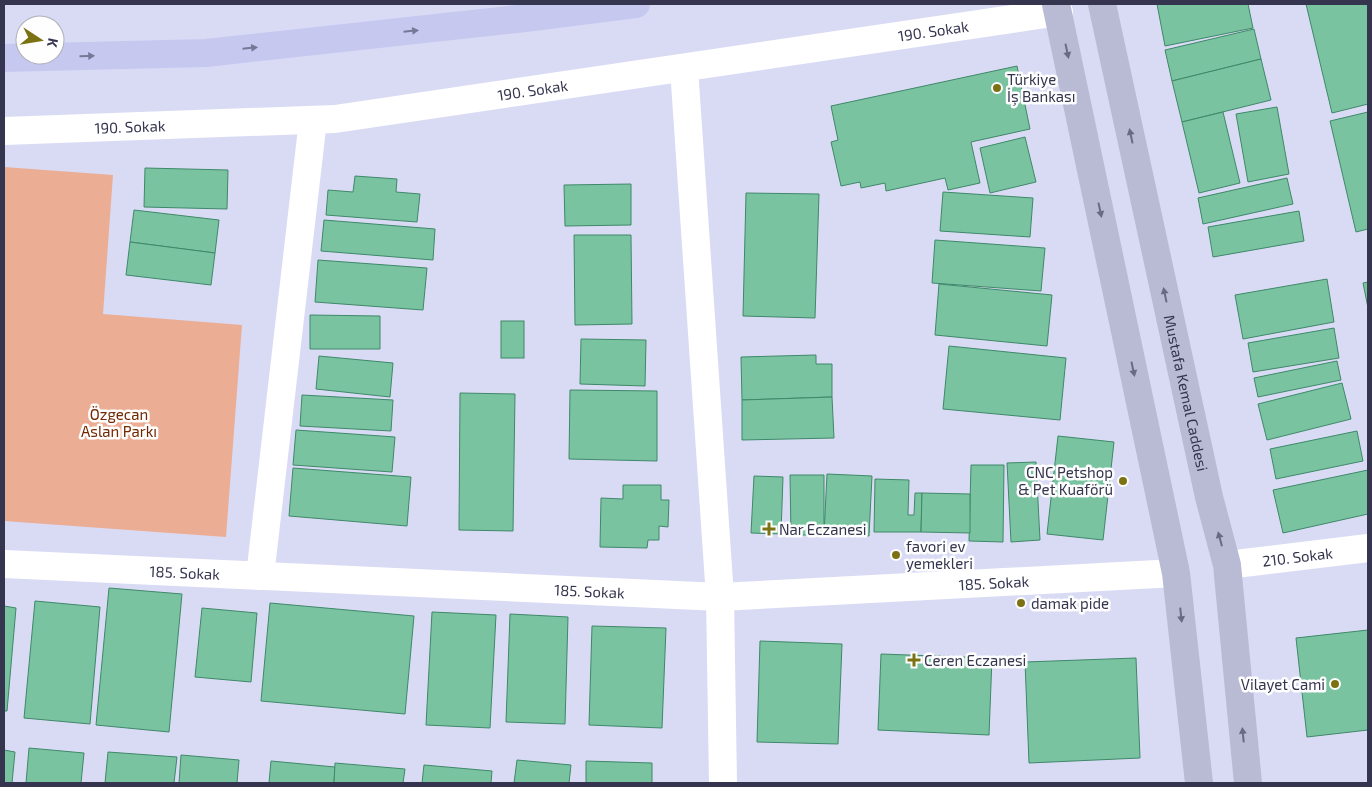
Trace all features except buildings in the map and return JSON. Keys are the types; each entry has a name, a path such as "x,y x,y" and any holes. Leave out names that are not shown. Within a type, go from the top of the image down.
{"highway":[{"path":"4,58 206,53 517,20 636,4"}],"main road":[{"name":"Mustafa Kemal Caddesi","path":"1102,4 1209,497 1227,565 1248,783"},
{"path":"1057,8 1176,573 1199,783"}],"street":[{"name":"190. Sokak","path":"4,131 335,119 684,68 1057,8"},
{"path":"684,68 720,597 723,783"},
{"path":"260,576 312,120"},
{"name":"210. Sokak","path":"1227,565 1368,548"},
{"name":"185. Sokak","path":"4,564 720,597 1176,573"}],"green space":[{"name":"Özgecan Aslan Parkı","path":"4,167 113,175 103,314 242,325 226,537 4,521"}],"place":[{"name":"Türkiye İş Bankası","path":"997,88"},
{"name":"CNC Petshop & Pet Kuaförü","path":"1123,481"},
{"name":"Nar Eczanesi","path":"769,529"},
{"name":"favori ev yemekleri","path":"896,555"},
{"name":"damak pide","path":"1021,603"},
{"name":"Ceren Eczanesi","path":"914,660"},
{"name":"Vilayet Cami","path":"1335,684"}]}
